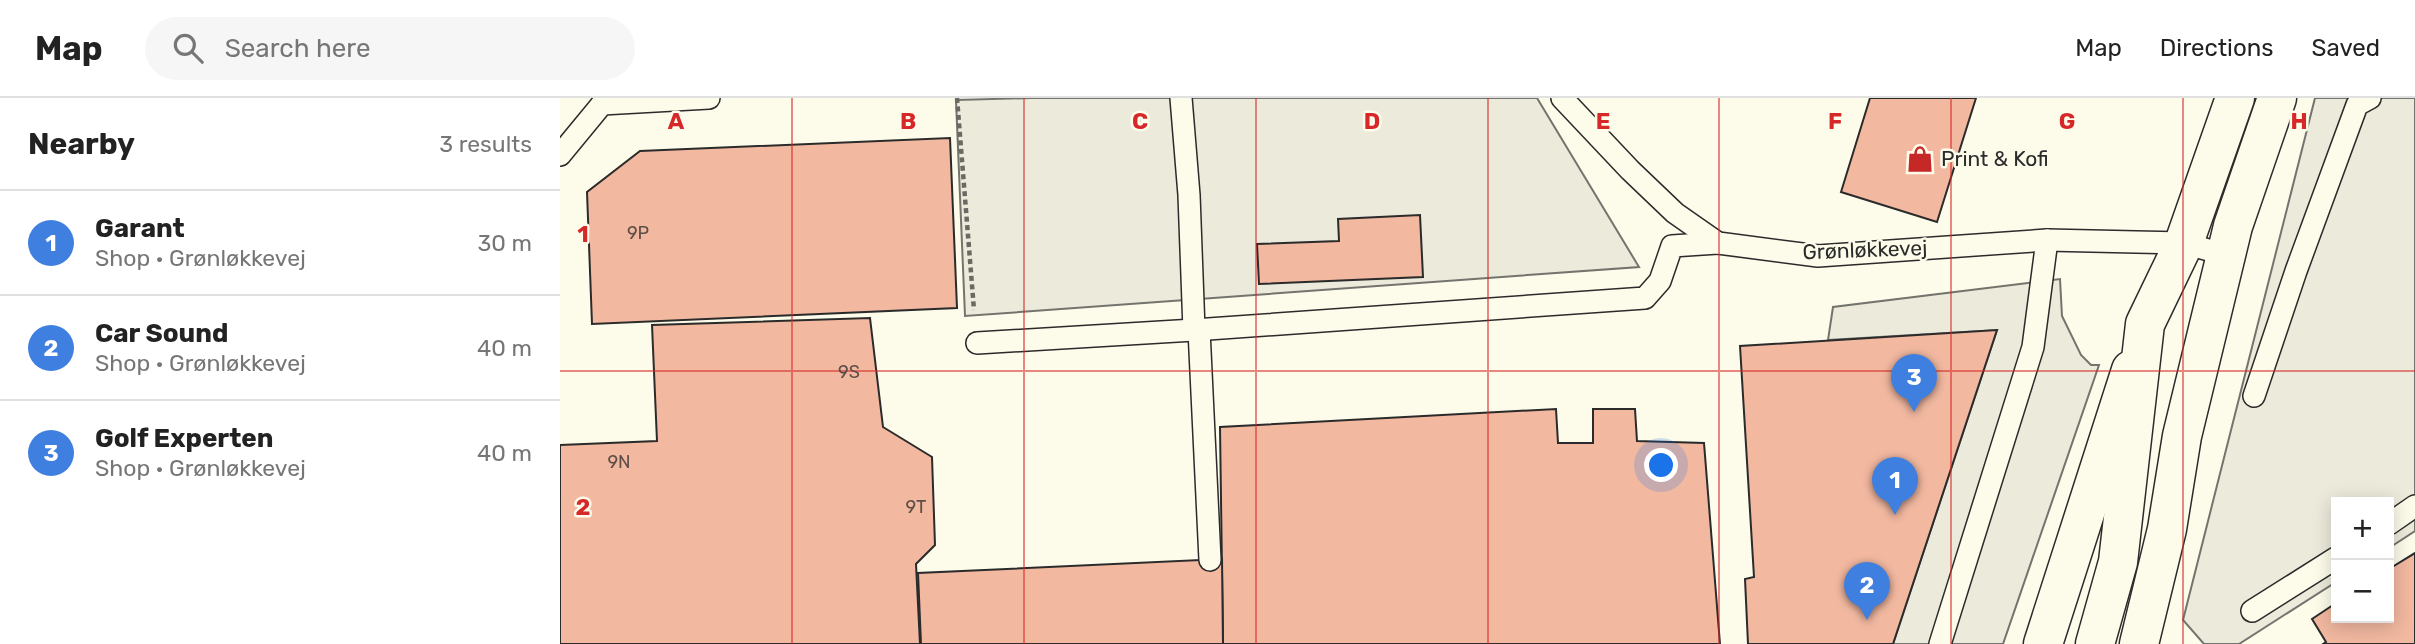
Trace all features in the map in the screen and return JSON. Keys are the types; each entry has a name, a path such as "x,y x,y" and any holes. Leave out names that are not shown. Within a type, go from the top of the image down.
{"main road":[{"path":"2043,644 2145,324 2184,243 2235,98"},
{"path":"2139,644 2167,528 2182,436 2233,226 2277,98"},
{"path":"2095,644 2118,562 2145,324"}],"lane":[{"path":"560,155 606,101 709,98"},
{"path":"1181,98 1210,560"},
{"name":"Grønløkkevej","path":"1562,98 1675,213 1718,243 1818,256 2047,240 2184,243 2226,255"},
{"path":"2254,397 2357,100"},
{"path":"1940,644 2033,347 2047,240"},
{"path":"977,343 1645,298 1660,281 1672,246 1718,243"},
{"path":"2394,521 2415,506"},
{"path":"2252,611 2333,560"}],"path":[{"path":"957,98 977,343"}],"shaded area":[{"path":"1537,98 1639,267 965,316 956,100"},
{"path":"2315,98 2415,98 2415,531 2394,545 2394,497 2331,497 2331,585 2239,644 2204,644 2183,620"},
{"path":"2060,279 2062,316 2081,355 2091,365 2099,365 2003,644 1893,644 1997,330 1828,340 1833,307"}],"building":[{"path":"1870,98 1976,98 1937,222 1841,192"},
{"path":"950,138 957,308 592,324 587,192 640,151"},
{"path":"1420,215 1423,277 1259,284 1257,244 1339,241 1338,219"},
{"path":"870,318 883,427 932,457 935,545 916,564 920,644 560,644 560,445 657,441 652,325"},
{"path":"1997,330 1893,644 1748,644 1745,579 1754,577 1740,346"},
{"path":"1556,409 1558,443 1593,443 1593,409 1635,409 1637,441 1704,443 1720,644 1223,644 1220,427"},
{"path":"2415,553 2415,644 2323,644 2326,642 2312,619 2331,606 2331,623 2394,623 2394,566"},
{"path":"1222,559 1223,644 921,644 918,573"}],"place":[{"name":"Print & Kofi","path":"1920,159"},
{"name":"Golf Experten","path":"1914,412"},
{"name":"Garant","path":"1895,515"},
{"name":"Car Sound","path":"1867,620"}]}
